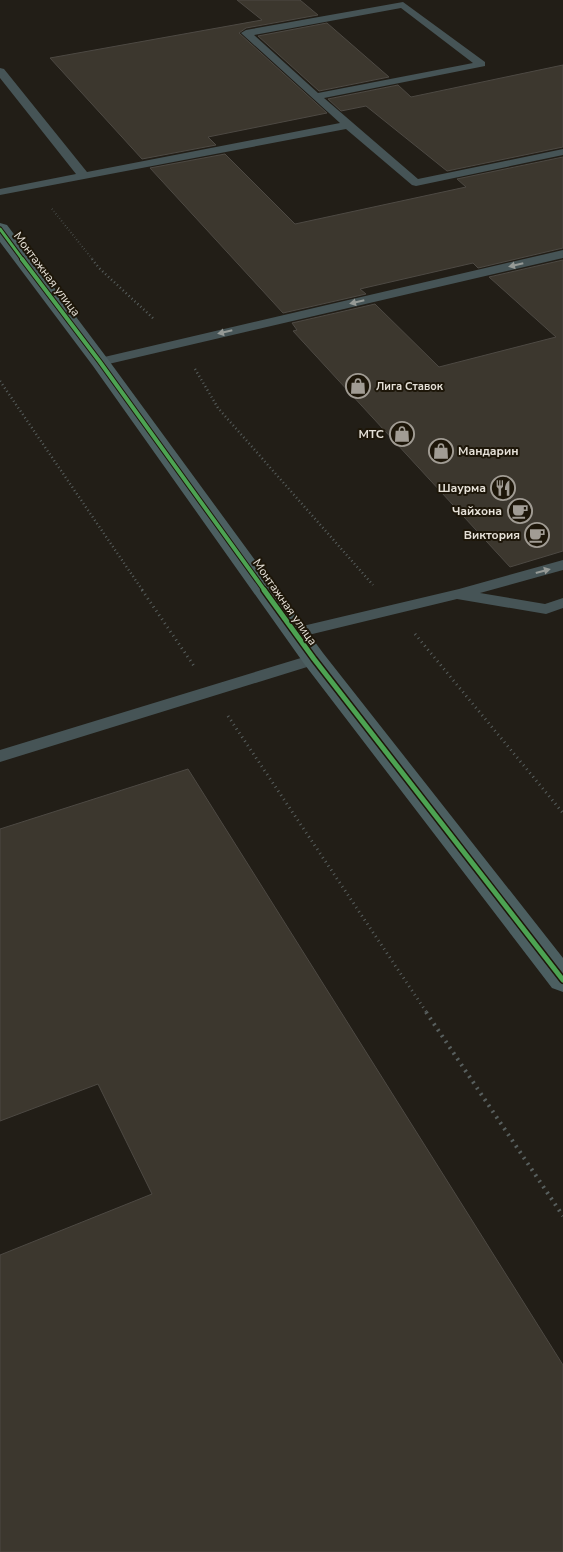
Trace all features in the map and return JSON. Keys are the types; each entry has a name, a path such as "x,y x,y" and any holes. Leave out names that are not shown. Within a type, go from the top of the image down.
{"street":[{"name":"Монтажная улица","path":"0,229 100,362 314,659 563,980"}],"lane":[{"path":"317,96 481,64 403,5 246,33 348,124 416,183 563,152"},
{"path":"0,72 84,176"},
{"path":"0,192 348,124"},
{"path":"100,362 179,342 563,254"},
{"path":"296,634 457,594 563,565"},
{"path":"457,594 546,609 563,604"},
{"path":"0,756 314,659"}],"path":[{"path":"33,185 99,268 179,342 218,408 395,610 563,813"},
{"path":"0,381 211,691 563,1216"}],"building":[{"path":"237,0 300,0 318,15 246,28 239,33 327,113 208,137 216,145 142,159 50,58 262,20"},
{"path":"327,23 389,77 319,91 258,36"},
{"path":"563,65 563,147 447,171 366,106 341,111 328,99 398,85 411,97"},
{"path":"225,154 295,224 466,187 457,179 563,157 563,248 478,268 473,263 360,289 366,294 283,313 150,168"},
{"path":"563,260 563,551 510,567 293,331 297,330 292,323 375,304 439,367 556,337 489,277"},
{"path":"188,769 563,1365 563,1552 0,1552 0,1255 152,1194 98,1084 0,1121 0,829"}],"cycle path":[{"path":"0,229 100,362 314,659 563,980"}],"place":[{"name":"Лига Ставок","path":"358,386"},
{"name":"МТС","path":"402,434"},
{"name":"Мандарин","path":"441,451"},
{"name":"Шаурма","path":"503,488"},
{"name":"Чайхона","path":"520,511"},
{"name":"Виктория","path":"537,535"}]}
